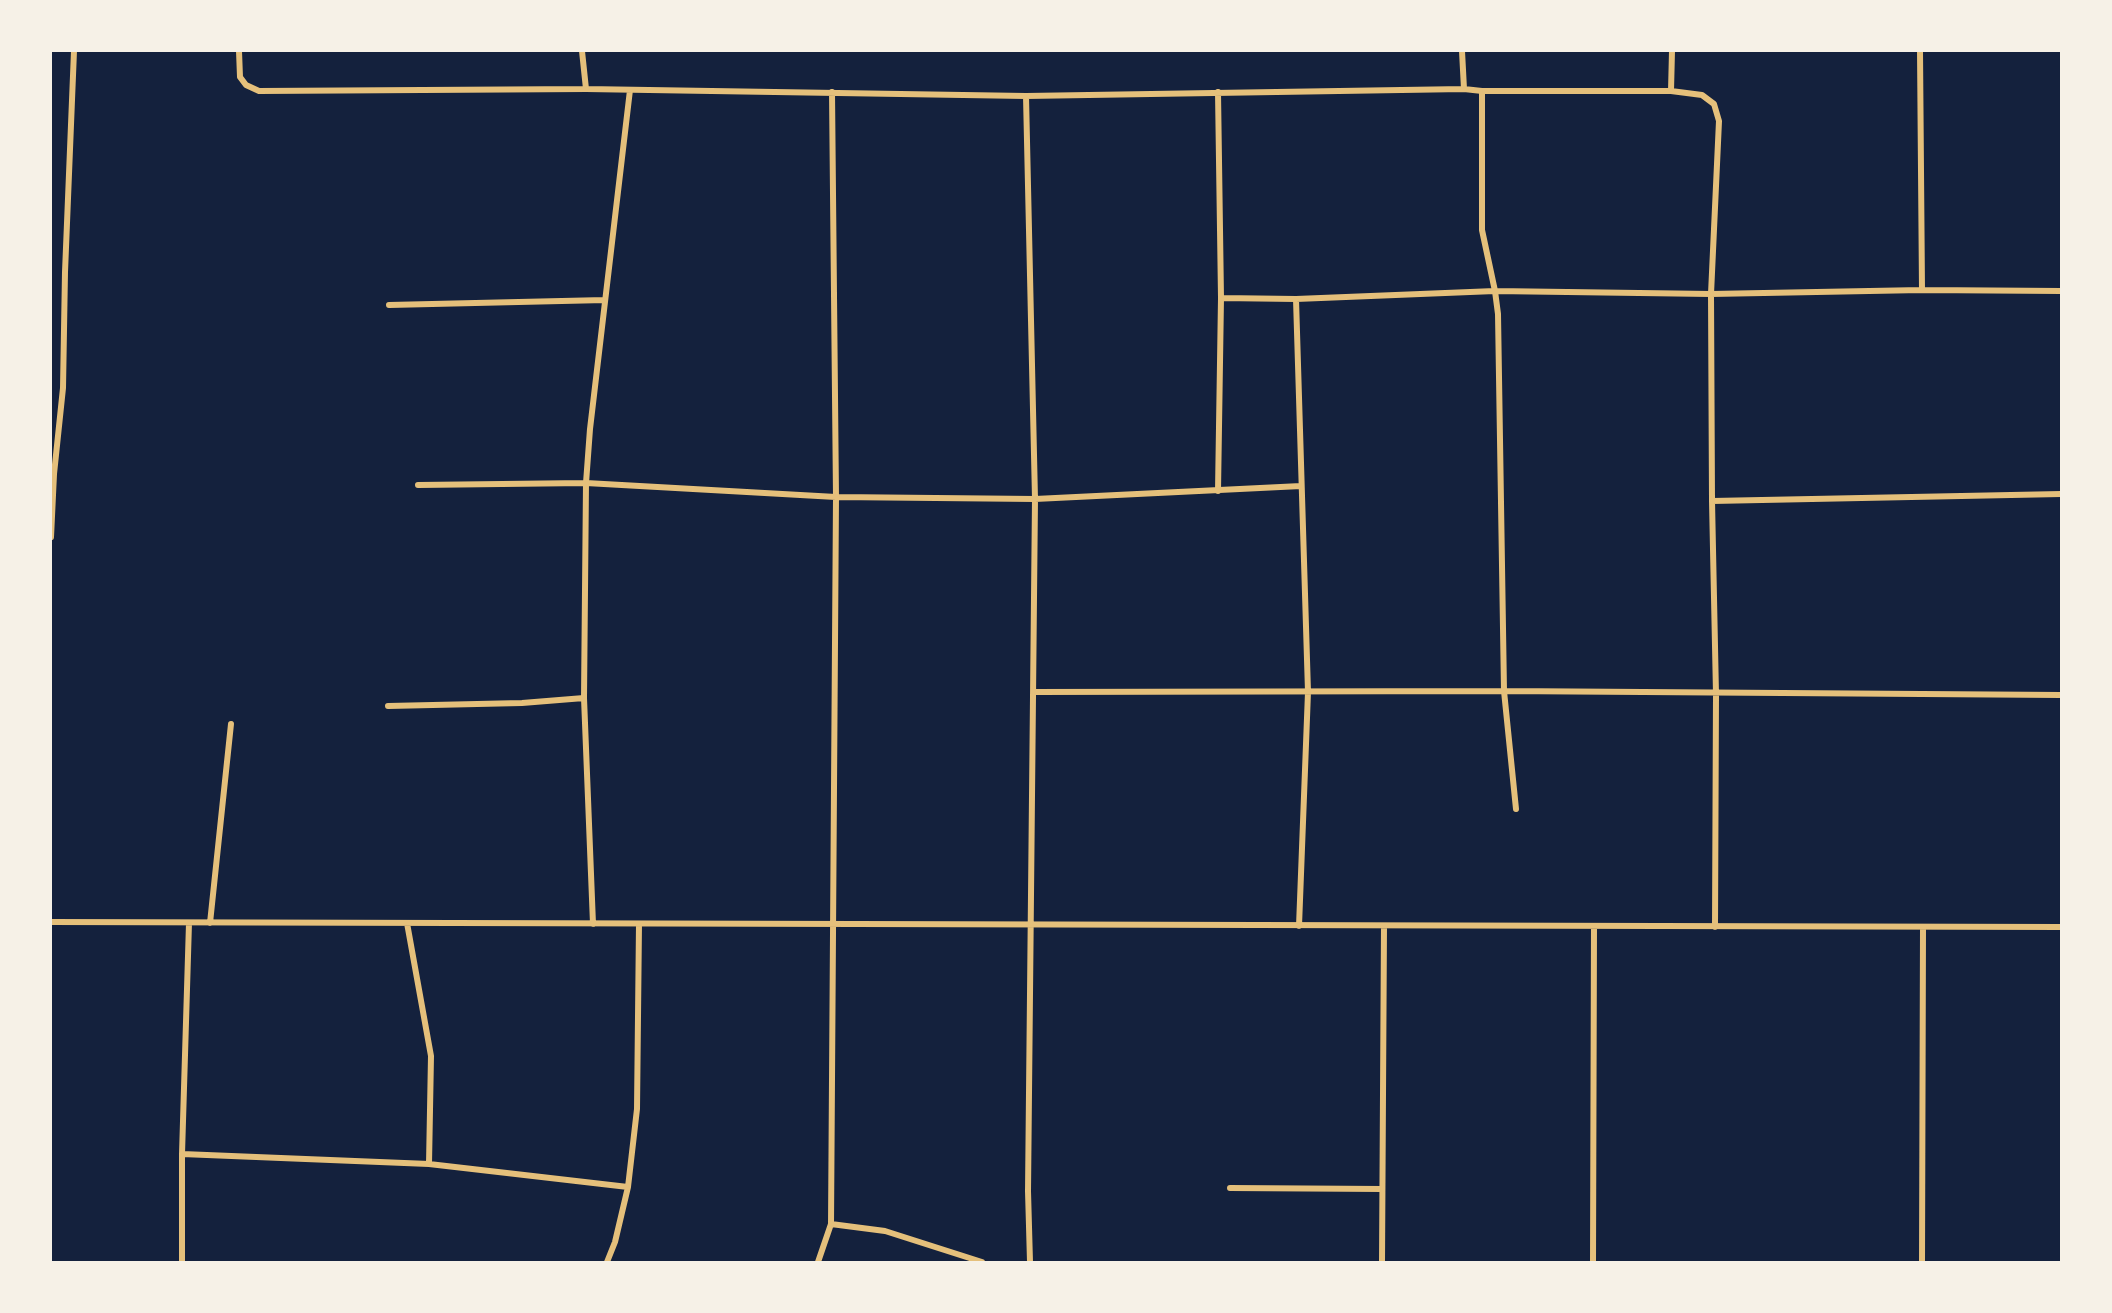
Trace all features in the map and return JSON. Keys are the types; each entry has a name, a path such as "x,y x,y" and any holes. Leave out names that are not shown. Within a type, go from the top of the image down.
{"street":[{"path":"51,537 52,475 63,388 74,51"},
{"path":"239,51 240,77 246,84 259,90 586,89 1026,96 1464,89 1671,92 1702,95 1714,104 1719,121 1711,294 1716,694 1715,927"},
{"path":"582,51 586,89"},
{"path":"1462,51 1464,89"},
{"path":"1671,92 1672,51"},
{"path":"1920,51 1922,290"},
{"path":"592,924 585,698 586,483 590,429 630,90"},
{"path":"1482,91 1482,230 1495,291 1500,371 1504,691 1516,809"},
{"path":"818,1262 831,1224 836,497 832,92"},
{"path":"1218,92 1221,298 1218,491"},
{"path":"1026,96 1035,499 1035,692 1028,1179 1030,1262"},
{"path":"1221,298 1296,299 1495,291 1711,294 1922,290 2061,291"},
{"path":"1296,299 1308,692 1299,926"},
{"path":"389,305 605,300"},
{"path":"418,485 586,483 836,497 1035,499 1302,486"},
{"path":"1712,501 2061,494"},
{"path":"1035,692 1504,691 2061,695"},
{"path":"388,706 522,703 585,698"},
{"path":"210,922 231,724"},
{"path":"51,922 2061,927"},
{"path":"182,1262 182,1154 189,922"},
{"path":"407,923 431,1056 429,1164"},
{"path":"607,1262 615,1242 628,1187 637,1109 639,924"},
{"path":"1382,1262 1384,926"},
{"path":"1593,1262 1594,926"},
{"path":"1923,928 1923,1262"},
{"path":"182,1154 429,1164 628,1187"},
{"path":"1230,1188 1382,1189"},
{"path":"831,1224 885,1231 982,1262"}]}
